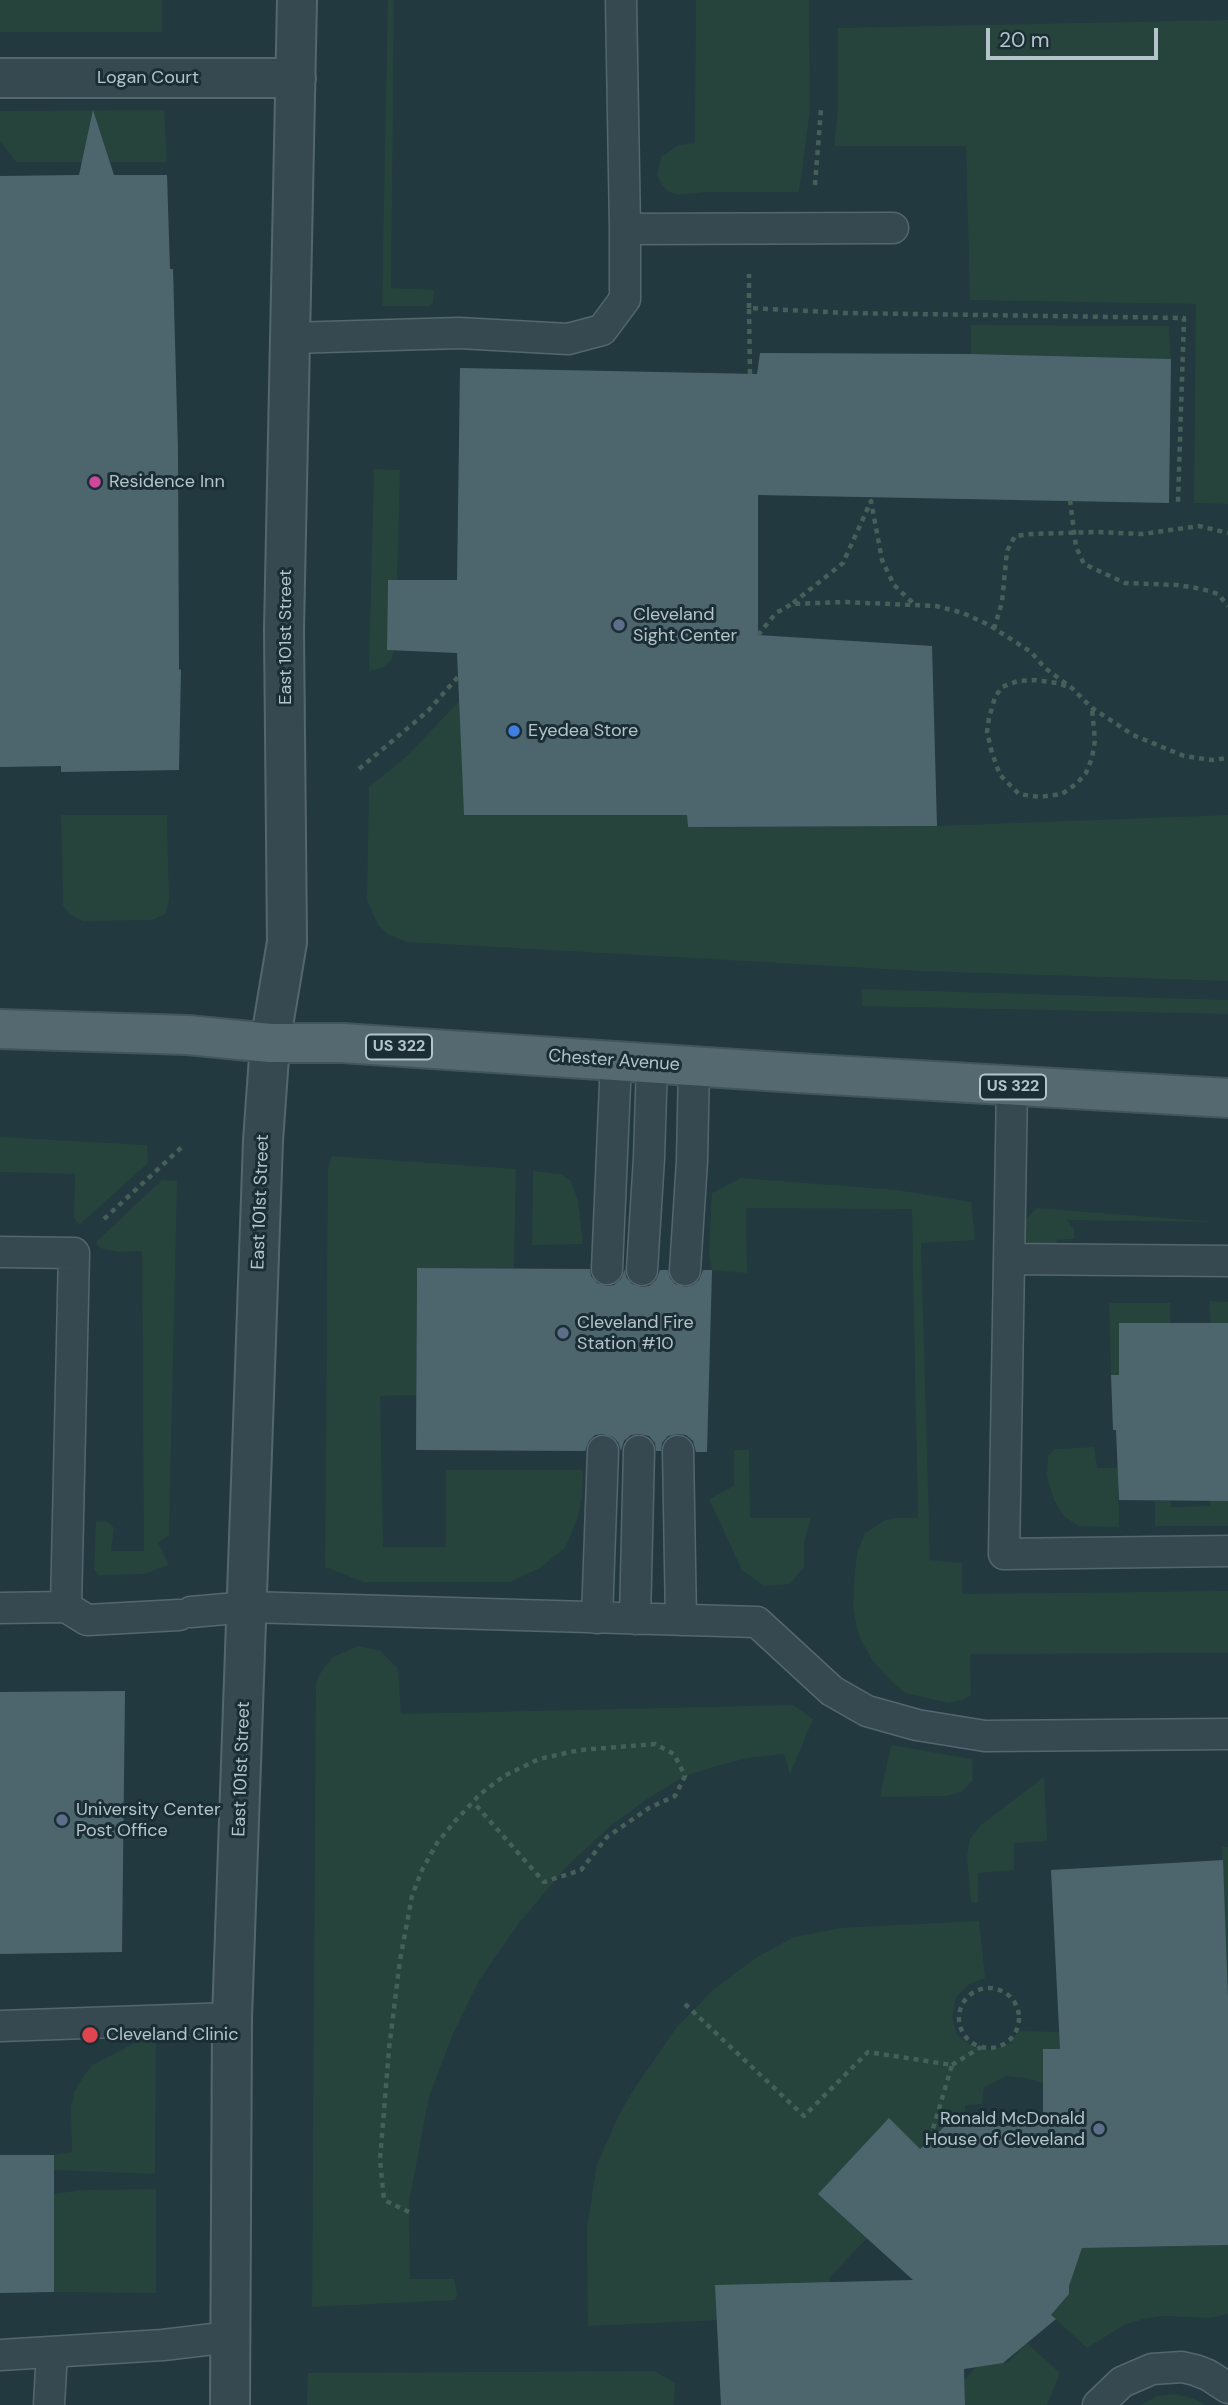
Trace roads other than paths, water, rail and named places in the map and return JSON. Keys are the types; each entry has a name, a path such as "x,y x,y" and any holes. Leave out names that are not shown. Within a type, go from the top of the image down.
{"main road":[{"name":"Chester Avenue","path":"0,1030 187,1035 270,1043 342,1043 1012,1087 1228,1098"}],"street":[{"name":"East 101st Street","path":"230,2405 232,2018 263,1141 270,1043 287,942 284,629 297,0"},
{"name":"Logan Court","path":"0,78 296,78"}],"lane":[{"path":"291,338 459,333 568,339 602,330 625,299 621,0"},
{"path":"625,229 893,228"},
{"path":"607,1269 634,1062"},
{"path":"634,1062 642,1270"},
{"path":"685,1270 692,1161 694,1066"},
{"path":"1012,1087 1004,1554 1228,1551"},
{"path":"0,1252 74,1253 66,1607"},
{"path":"1009,1259 1228,1261"},
{"path":"597,1618 603,1451"},
{"path":"635,1619 639,1451"},
{"path":"678,1451 681,1620"},
{"path":"0,1608 66,1607 87,1620 248,1607 757,1622 832,1691 867,1711 917,1725 985,1735 1228,1734"},
{"path":"0,2026 232,2018"},
{"path":"0,2355 163,2345 230,2337"},
{"path":"48,2405 52,2352"},
{"path":"1098,2405 1122,2382 1142,2372 1159,2368 1182,2367 1195,2370 1228,2388"}],"place":[{"name":"Residence Inn","path":"95,482"},
{"name":"Cleveland Sight Center","path":"619,625"},
{"name":"Eyedea Store","path":"514,731"},
{"name":"Cleveland Fire Station #10","path":"563,1333"},
{"name":"University Center Post Office","path":"62,1820"},
{"name":"Cleveland Clinic","path":"90,2035"},
{"name":"Ronald McDonald House of Cleveland","path":"1099,2129"}]}
